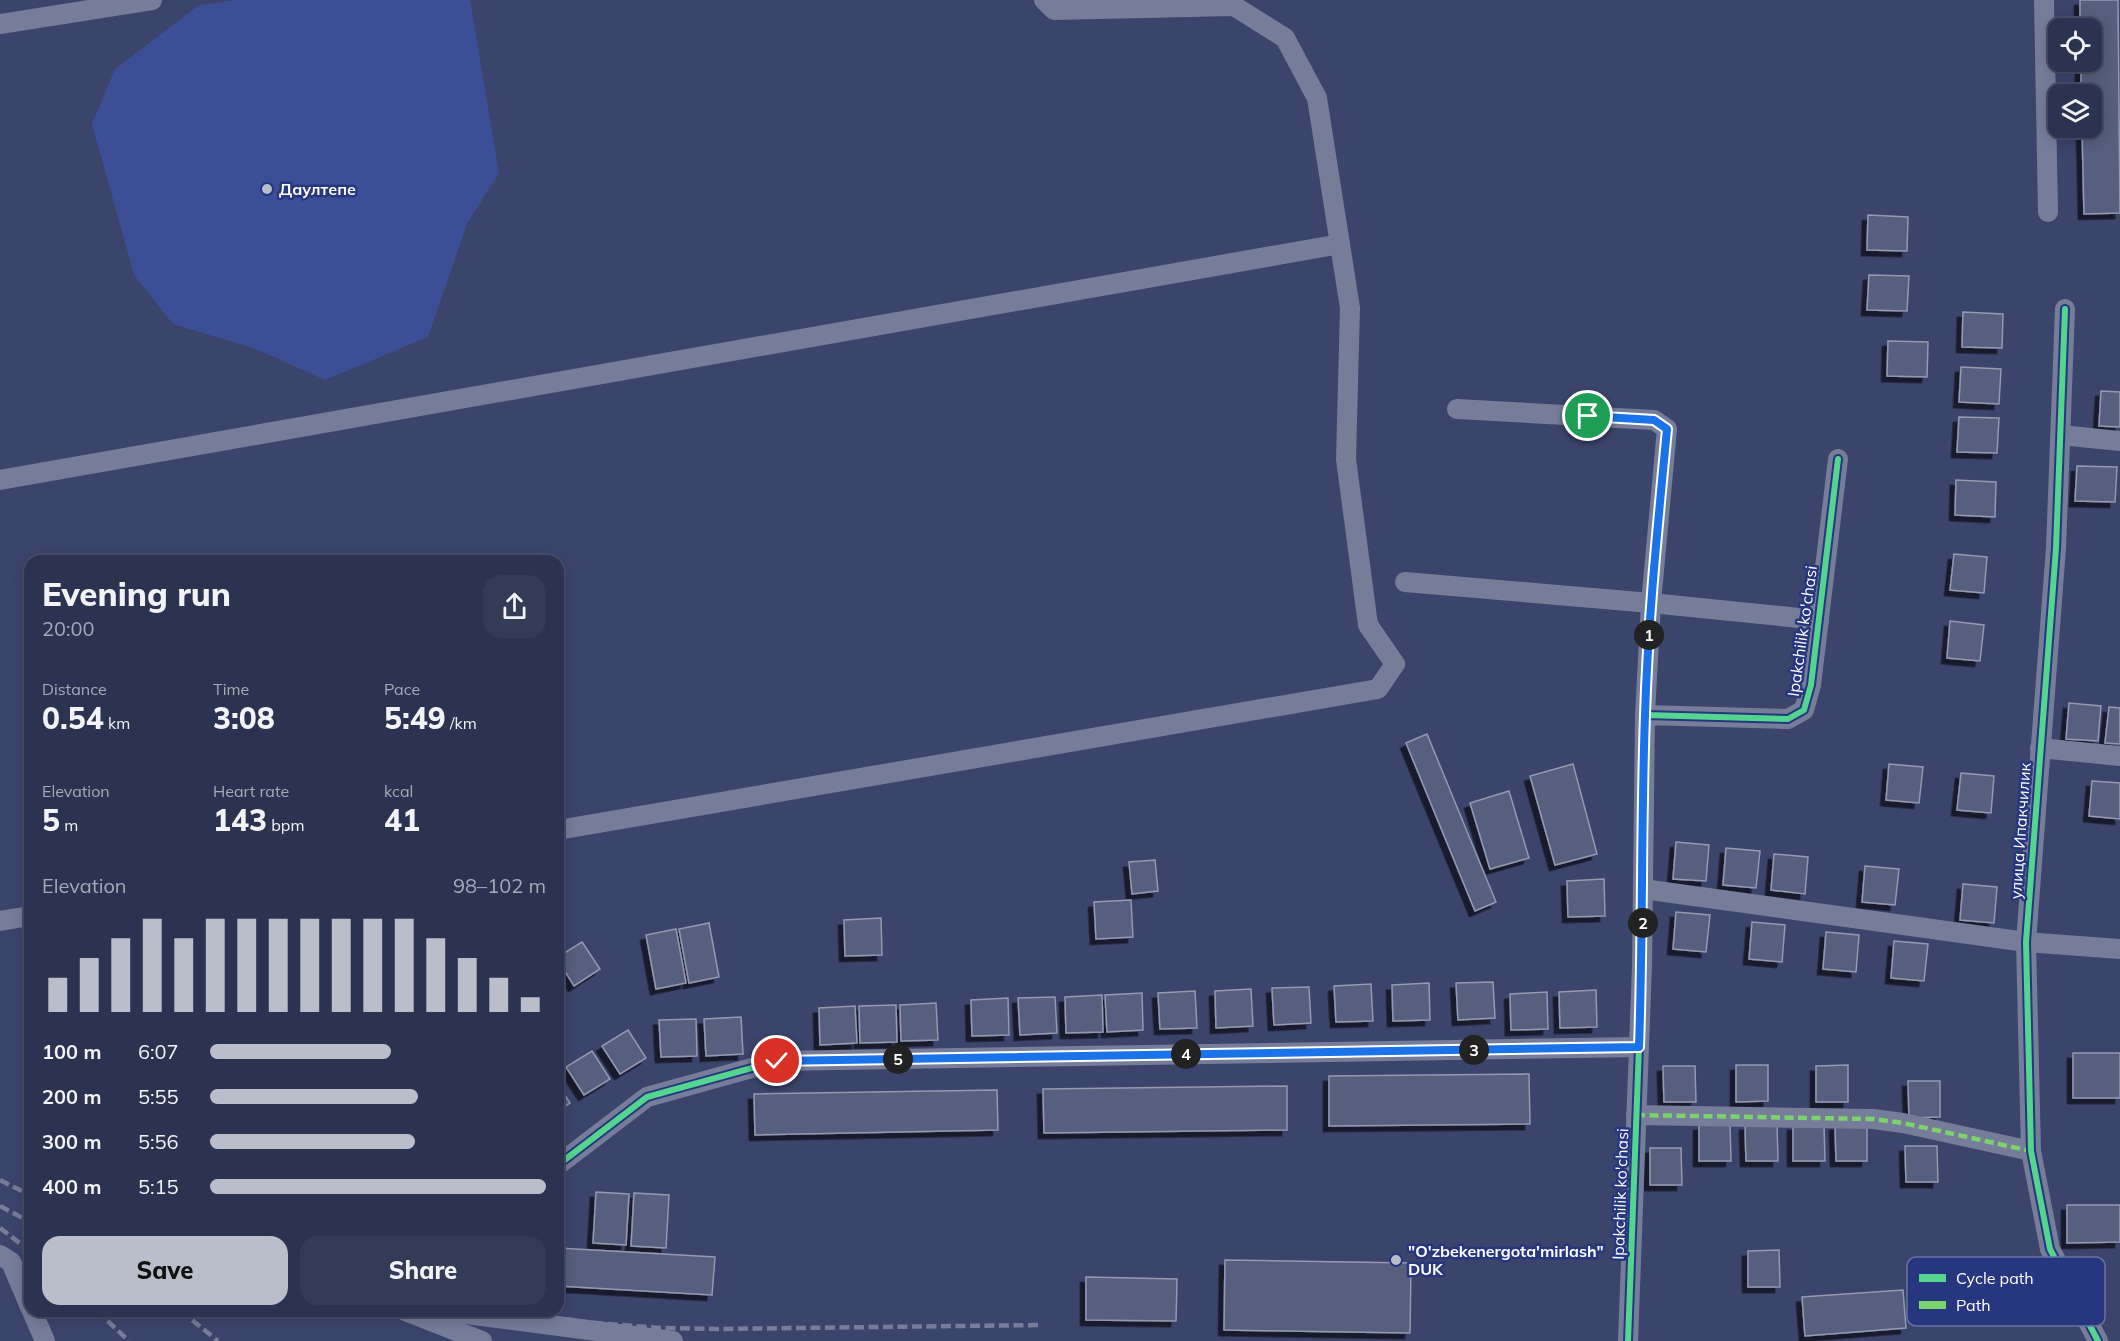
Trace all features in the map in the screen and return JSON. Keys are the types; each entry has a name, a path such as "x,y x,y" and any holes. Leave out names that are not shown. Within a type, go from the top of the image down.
{"street":[{"path":"0,24 152,0"},
{"path":"564,829 1378,688 1395,664 1368,625 1346,459 1350,308 1317,98 1285,38 1234,6 1054,10 1044,0"},
{"path":"2044,0 2048,212"},
{"path":"0,480 1340,244"},
{"name":"улица Ипакчилик","path":"2054,1257 2050,1249 2031,1151 2026,942 2056,549 2065,309"},
{"path":"1457,409 1654,420 1667,429 1651,603 1645,715"},
{"path":"2061,435 2120,441"},
{"name":"Ipakchilik ko'chasi","path":"1628,1341 1639,1047 1645,715 1788,719 1804,710 1811,685 1838,459"},
{"path":"1405,582 1819,620"},
{"path":"2040,748 2120,756"},
{"path":"1643,889 2026,942 2120,949"},
{"path":"0,921 24,917"},
{"path":"564,1160 646,1097 777,1061 1639,1047"},
{"name":"Ipakchilik ko'chasi","path":"1636,1115 1873,1119 1903,1123 2031,1151"},
{"path":"14,1261 24,1289"},
{"path":"35,1317 45,1341"},
{"path":"420,1317 482,1341"},
{"path":"489,1317 674,1341"},
{"name":"улица Ипакчилик","path":"2090,1326 2098,1341"}],"shaded area":[{"path":"237,0 470,0 499,173 467,224 428,337 325,380 256,349 173,324 134,275 92,124 115,69 199,5"}],"building":[{"path":"2080,0 2118,0 2120,213 2084,214 2082,138 2102,138 2102,84 2081,84 2081,72 2102,72 2102,18 2080,18"},
{"path":"1868,215 1908,217 1907,251 1867,250"},
{"path":"1869,275 1909,276 1907,311 1867,310"},
{"path":"1963,312 2003,314 2002,348 1962,347"},
{"path":"1888,341 1928,342 1927,377 1887,376"},
{"path":"1961,367 2001,369 1999,404 1959,402"},
{"path":"2101,391 2120,392 2120,427 2099,426"},
{"path":"1959,417 1999,418 1997,453 1957,452"},
{"path":"2077,466 2117,467 2115,502 2075,501"},
{"path":"1956,480 1996,482 1995,517 1955,515"},
{"path":"1954,554 1987,557 1984,593 1950,590"},
{"path":"1950,621 1984,625 1980,661 1947,658"},
{"path":"2069,703 2101,706 2098,741 2066,739"},
{"path":"2109,707 2120,708 2120,744 2105,743"},
{"path":"1427,734 1496,902 1475,911 1406,743"},
{"path":"1573,764 1597,854 1555,865 1530,776"},
{"path":"1889,764 1923,767 1919,803 1886,800"},
{"path":"1961,773 1994,776 1991,813 1957,810"},
{"path":"2092,781 2120,783 2120,819 2089,816"},
{"path":"1509,791 1529,858 1490,869 1470,803"},
{"path":"1676,842 1709,845 1706,881 1673,879"},
{"path":"1726,848 1760,851 1756,888 1723,885"},
{"path":"1774,854 1808,857 1805,894 1771,890"},
{"path":"1155,860 1158,891 1132,894 1129,862"},
{"path":"1865,866 1899,869 1895,905 1862,902"},
{"path":"1604,879 1605,916 1568,917 1567,881"},
{"path":"1963,884 1997,887 1994,923 1960,920"},
{"path":"1131,900 1133,937 1096,939 1094,902"},
{"path":"1676,912 1710,915 1706,952 1673,949"},
{"path":"881,918 882,955 845,956 844,920"},
{"path":"1752,922 1785,925 1782,962 1749,959"},
{"path":"709,923 719,977 689,983 679,929"},
{"path":"676,929 686,983 656,989 646,935"},
{"path":"1826,932 1859,935 1856,972 1823,969"},
{"path":"1894,941 1928,944 1924,981 1891,978"},
{"path":"582,942 600,969 574,986 564,970 564,953"},
{"path":"1493,982 1495,1018 1458,1020 1456,983"},
{"path":"1429,983 1430,1020 1393,1021 1392,985"},
{"path":"1371,984 1373,1021 1336,1022 1334,986"},
{"path":"1309,987 1311,1023 1274,1025 1272,988"},
{"path":"1251,989 1253,1026 1216,1028 1215,991"},
{"path":"1596,990 1597,1027 1560,1028 1559,992"},
{"path":"1195,991 1197,1028 1160,1029 1158,993"},
{"path":"1547,992 1548,1029 1511,1030 1510,994"},
{"path":"1142,993 1143,1030 1107,1032 1105,995"},
{"path":"1102,995 1103,1032 1066,1033 1065,997"},
{"path":"1055,997 1057,1033 1020,1035 1018,998"},
{"path":"1008,998 1009,1035 972,1036 971,1000"},
{"path":"936,1003 938,1040 901,1041 900,1005"},
{"path":"896,1005 897,1042 860,1043 859,1006"},
{"path":"855,1006 857,1043 820,1045 819,1008"},
{"path":"741,1017 743,1054 706,1056 704,1019"},
{"path":"696,1019 697,1056 661,1057 659,1020"},
{"path":"628,1030 646,1058 620,1074 602,1046"},
{"path":"592,1051 610,1079 584,1095 566,1067"},
{"path":"2073,1053 2120,1053 2120,1098 2073,1098"},
{"path":"1736,1065 1768,1065 1768,1101 1736,1102"},
{"path":"1848,1065 1848,1102 1816,1102 1816,1066"},
{"path":"1663,1066 1695,1066 1696,1102 1664,1102"},
{"path":"1529,1074 1530,1124 1329,1126 1329,1076"},
{"path":"1908,1081 1940,1081 1940,1117 1909,1118"},
{"path":"1287,1086 1287,1130 1044,1133 1043,1089"},
{"path":"997,1090 998,1130 755,1135 754,1094"},
{"path":"564,1094 570,1103 564,1107"},
{"path":"1730,1124 1731,1161 1699,1161 1699,1125"},
{"path":"1777,1124 1778,1161 1746,1161 1745,1125"},
{"path":"1867,1124 1867,1161 1836,1161 1835,1125"},
{"path":"1793,1125 1824,1125 1825,1161 1793,1161"},
{"path":"1905,1146 1937,1146 1938,1182 1906,1182"},
{"path":"1650,1148 1681,1148 1682,1185 1650,1185"},
{"path":"596,1192 629,1194 626,1245 593,1243"},
{"path":"634,1193 669,1195 666,1248 631,1246"},
{"path":"2067,1205 2120,1205 2120,1242 2067,1243"},
{"path":"564,1248 715,1257 712,1295 564,1286"},
{"path":"1779,1250 1780,1287 1748,1287 1748,1251"},
{"path":"1225,1260 1411,1263 1410,1333 1224,1330"},
{"path":"1086,1277 1177,1279 1176,1321 1086,1320"},
{"path":"1903,1290 1906,1328 1805,1336 1802,1297"}],"railway":[{"path":"0,1180 24,1192"},
{"path":"0,1206 24,1219"},
{"path":"0,1228 24,1246"},
{"path":"103,1317 129,1341"},
{"path":"188,1317 218,1341"},
{"path":"550,1317 659,1328 717,1329 1040,1325"}],"marked path":[{"path":"1636,1115 1873,1119 1903,1123 2031,1151"}],"cycle path":[{"path":"2054,1257 2050,1249 2031,1151 2026,942 2056,548 2065,309"},
{"path":"1628,1341 1642,966 1645,715 1788,719 1804,710 1811,685 1838,459"},
{"path":"564,1160 647,1097 777,1061 1639,1047"},
{"path":"2090,1326 2098,1341"}],"place":[{"name":"Даултепе","path":"267,189"},
{"name":"\"O'zbekenergota'mirlash\" DUK","path":"1396,1260"}],"route":[{"path":"777,1061 1639,1047 1645,715 1651,603 1667,429 1654,420 1588,416"}]}
